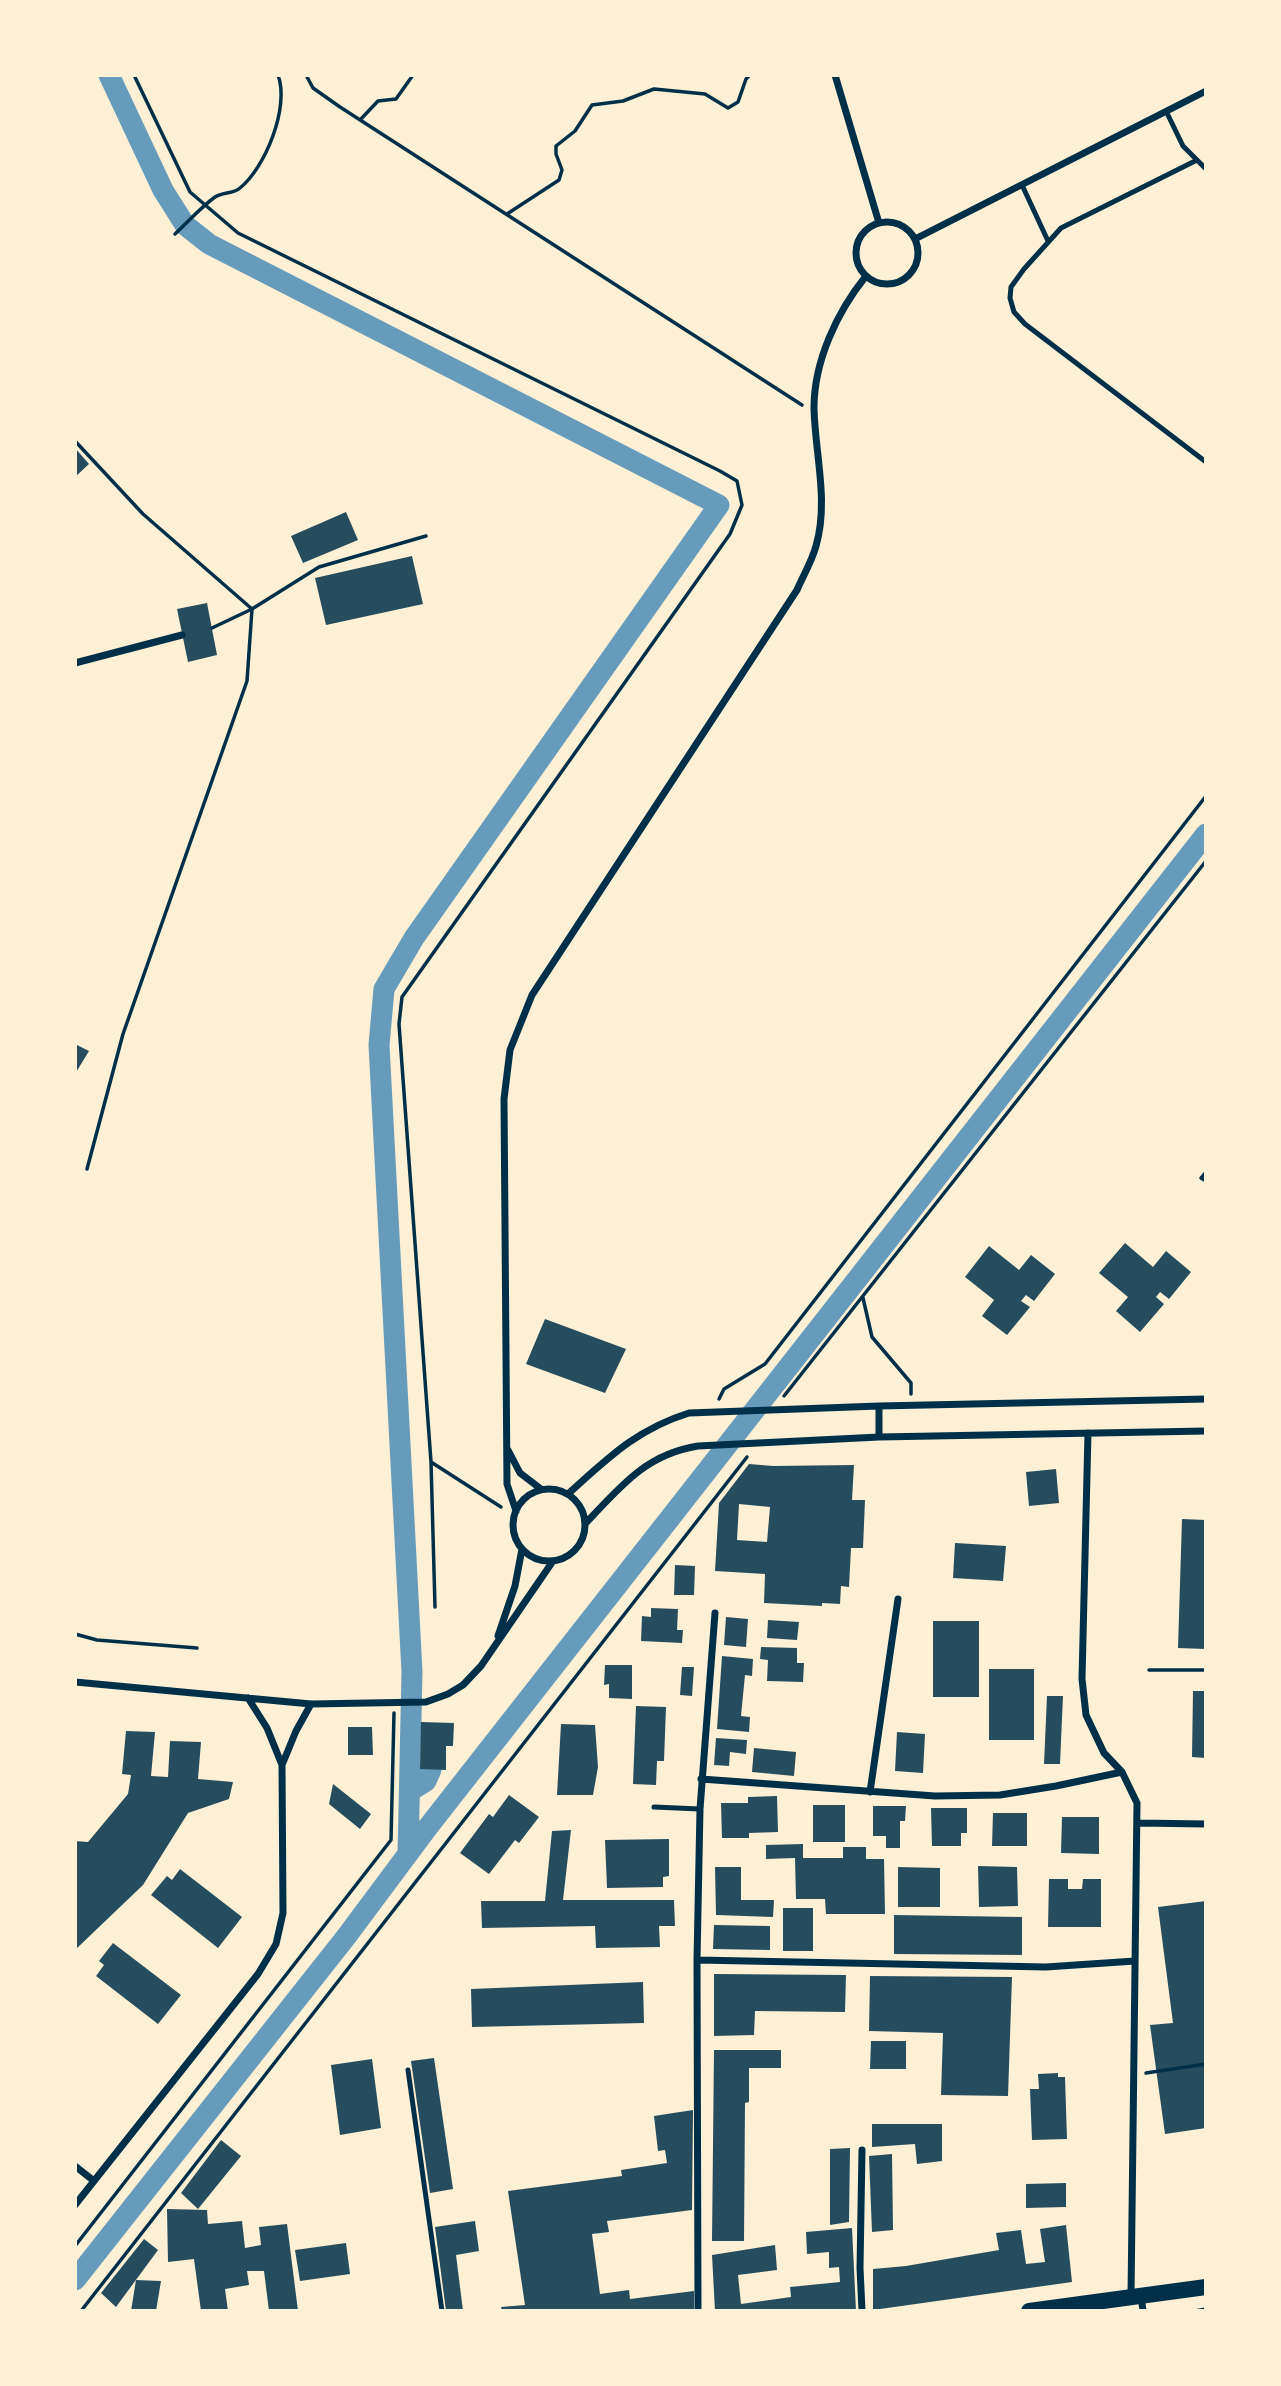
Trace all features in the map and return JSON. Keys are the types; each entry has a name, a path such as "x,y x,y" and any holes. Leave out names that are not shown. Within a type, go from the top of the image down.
{"main road":[{"path":"1029,2311 1138,2301 1206,2287"}],"street":[{"path":"835,75 879,223"},
{"path":"915,239 1206,91"},
{"path":"879,223 900,225 915,239 918,260 906,278 896,283 875,282 866,276 857,260 856,250 864,233 879,223"},
{"path":"515,1513 531,1494 541,1489 559,1490 577,1502 583,1512 584,1535 573,1553 553,1561 541,1560 522,1549 513,1527 515,1513 507,1484 505,1099 510,1050 532,995 797,590 816,546 822,498 814,407 817,380 825,349 852,293 866,276"},
{"path":"75,663 182,635"},
{"path":"568,1494 622,1446 644,1431 689,1413 1206,1399"},
{"path":"878,1406 880,1437"},
{"path":"585,1524 642,1468 677,1449 759,1441 1206,1431"},
{"path":"1088,1433 1082,1679 1086,1715 1104,1753 1122,1772 1137,1803 1134,2075 1138,2301"},
{"path":"508,1450 520,1473 541,1489"},
{"path":"496,1643 514,1586 522,1549"},
{"path":"75,1682 311,1704 426,1702 463,1685 481,1666 553,1561"},
{"path":"870,1792 898,1599"},
{"path":"698,2311 697,1960 700,1809 715,1613"},
{"path":"75,2205 258,1974 276,1944 283,1913 282,1765 267,1728 248,1698"},
{"path":"282,1765 311,1704"},
{"path":"701,1779 935,1796 1000,1795 1122,1772"},
{"path":"1138,1823 1206,1824"},
{"path":"697,1960 1026,1966 1135,1961"},
{"path":"862,2150 862,2311"},
{"path":"75,2166 94,2181"}],"lane":[{"path":"1166,111 1183,146 1195,161 1206,169"},
{"path":"1195,161 1074,219 1061,228 1011,287 1010,298 1014,312 1025,324 1206,462"},
{"path":"1022,185 1048,241"},
{"path":"653,1807 700,1809"},
{"path":"408,2070 442,2311"}],"path":[{"path":"134,75 190,191 238,233 720,471 737,481 742,505 730,534 402,997 399,1024 431,1462 435,1607"},
{"path":"176,234 216,196 238,191 253,176 281,112 278,75"},
{"path":"306,75 313,88 360,120 801,405 814,407"},
{"path":"360,120 378,101 396,99 413,75"},
{"path":"507,214 559,180 562,170 556,146 575,131 592,105 623,101 654,89 705,94 728,108 738,102 750,75"},
{"path":"75,442 143,514 252,609"},
{"path":"212,628 252,609 319,567 426,536"},
{"path":"87,1170 123,1034 247,681 252,609"},
{"path":"711,1413 724,1388 765,1364 1206,796"},
{"path":"773,1409 1206,862"},
{"path":"1206,1172 1202,1178 1206,1181"},
{"path":"863,1296 872,1337 911,1383 912,1406"},
{"path":"81,2311 759,1441"},
{"path":"431,1462 515,1513"},
{"path":"75,1634 97,1640 197,1648"},
{"path":"1150,1670 1206,1670"},
{"path":"1134,2075 1206,2064"},
{"path":"1195,2311 1206,2309"}],"building":[{"path":"75,448 89,464 75,477"},
{"path":"346,512 358,540 303,563 291,536"},
{"path":"412,556 423,604 326,625 315,578"},
{"path":"207,603 217,655 188,662 177,609"},
{"path":"75,1044 89,1051 75,1074"},
{"path":"1125,1243 1153,1267 1166,1251 1191,1272 1169,1299 1160,1292 1156,1297 1164,1304 1140,1332 1116,1311 1128,1297 1099,1273"},
{"path":"989,1246 1019,1270 1031,1255 1055,1274 1034,1301 1026,1295 1021,1301 1030,1307 1007,1335 982,1316 994,1300 965,1277"},
{"path":"545,1319 626,1349 605,1393 526,1364"},
{"path":"749,1464 854,1465 852,1500 865,1500 863,1548 851,1548 849,1587 841,1586 840,1604 822,1603 822,1606 764,1603 765,1574 715,1571 719,1503","holes":["739,1504 770,1507 767,1542 737,1540"]},
{"path":"1056,1469 1059,1503 1029,1506 1026,1472"},
{"path":"1182,1519 1206,1520 1206,1649 1178,1648"},
{"path":"955,1543 1006,1546 1003,1581 953,1578"},
{"path":"675,1565 695,1566 694,1595 674,1595"},
{"path":"651,1608 678,1609 677,1630 683,1630 682,1643 641,1641 642,1616 651,1617"},
{"path":"726,1617 748,1619 746,1647 724,1645"},
{"path":"768,1620 799,1622 797,1640 767,1638"},
{"path":"933,1621 979,1621 979,1697 933,1697"},
{"path":"761,1647 797,1648 797,1663 804,1663 803,1682 767,1681 768,1660 760,1659"},
{"path":"722,1656 753,1659 752,1676 745,1675 741,1716 750,1717 749,1732 717,1729"},
{"path":"605,1665 632,1665 632,1699 609,1698 609,1684 604,1685"},
{"path":"682,1667 694,1667 692,1696 680,1695"},
{"path":"989,1669 1034,1669 1034,1740 989,1740"},
{"path":"1193,1691 1206,1691 1206,1758 1192,1757"},
{"path":"1047,1696 1063,1696 1060,1764 1044,1764"},
{"path":"636,1706 666,1707 664,1761 657,1761 656,1785 633,1784"},
{"path":"421,1722 454,1723 453,1746 446,1746 446,1770 420,1769"},
{"path":"561,1724 595,1725 598,1767 593,1795 557,1795"},
{"path":"348,1727 372,1727 373,1755 348,1755"},
{"path":"126,1731 155,1732 151,1776 168,1777 170,1741 201,1742 198,1779 233,1782 229,1799 188,1813 143,1885 75,1950 75,1841 88,1842 128,1794 131,1775 122,1774"},
{"path":"897,1732 925,1734 923,1773 895,1771"},
{"path":"716,1738 747,1740 746,1754 730,1752 729,1766 714,1765"},
{"path":"754,1748 796,1752 794,1776 752,1772"},
{"path":"333,1784 371,1814 360,1829 329,1804"},
{"path":"509,1795 539,1817 519,1843 515,1840 489,1874 460,1853 489,1814 493,1817"},
{"path":"777,1796 778,1832 749,1833 749,1838 722,1838 721,1803 748,1803 748,1797"},
{"path":"813,1805 845,1805 845,1842 813,1842"},
{"path":"873,1806 906,1806 905,1821 900,1821 900,1848 886,1848 886,1836 873,1836"},
{"path":"931,1808 967,1808 967,1833 961,1833 961,1846 932,1846"},
{"path":"993,1813 1027,1813 1027,1846 992,1846"},
{"path":"1062,1817 1099,1817 1099,1854 1061,1853"},
{"path":"571,1830 563,1900 674,1900 675,1926 659,1926 660,1947 596,1948 595,1926 482,1928 481,1901 545,1901 552,1831"},
{"path":"669,1839 669,1876 663,1877 663,1887 607,1888 605,1840"},
{"path":"803,1844 803,1858 843,1858 843,1847 866,1847 866,1859 884,1859 885,1914 826,1914 825,1899 796,1899 795,1858 766,1859 766,1845"},
{"path":"978,1866 1017,1867 1018,1906 979,1907"},
{"path":"715,1867 741,1867 741,1900 774,1900 773,1917 716,1915"},
{"path":"898,1867 940,1868 940,1907 898,1907"},
{"path":"180,1869 242,1917 218,1948 151,1895 167,1876 172,1880"},
{"path":"1049,1879 1068,1879 1068,1889 1082,1889 1083,1879 1101,1879 1101,1927 1048,1927"},
{"path":"1206,1901 1206,2128 1165,2134 1150,2025 1173,2023 1158,1907"},
{"path":"783,1908 813,1908 813,1951 783,1951"},
{"path":"894,1915 1022,1917 1022,1955 894,1954"},
{"path":"714,1925 770,1926 770,1950 713,1949"},
{"path":"113,1943 181,1995 158,2024 96,1976 104,1965 99,1961"},
{"path":"714,1974 846,1975 845,2012 755,2011 754,2035 714,2036"},
{"path":"870,1976 1012,1977 1008,2096 941,2095 943,2033 869,2031"},
{"path":"643,1982 644,2023 472,2027 471,1989"},
{"path":"871,2041 906,2041 906,2069 870,2069"},
{"path":"714,2050 781,2050 781,2068 749,2068 749,2102 745,2103 744,2241 712,2241"},
{"path":"434,2058 453,2189 430,2193 411,2061"},
{"path":"372,2059 381,2128 340,2135 331,2065"},
{"path":"1058,2073 1058,2077 1065,2077 1067,2139 1032,2140 1030,2089 1039,2089 1038,2074"},
{"path":"693,2110 692,2210 607,2221 609,2232 592,2234 600,2294 629,2290 630,2299 694,2291 694,2311 502,2311 501,2307 525,2305 508,2191 622,2176 621,2170 667,2163 665,2150 658,2151 654,2116"},
{"path":"872,2124 942,2124 942,2161 917,2164 915,2144 872,2147"},
{"path":"221,2140 241,2156 198,2209 181,2193"},
{"path":"850,2148 849,2222 830,2225 830,2149"},
{"path":"892,2154 893,2230 872,2232 869,2156"},
{"path":"1066,2183 1066,2207 1026,2208 1026,2184"},
{"path":"167,2209 207,2210 208,2224 242,2221 245,2248 261,2245 259,2227 287,2224 298,2311 269,2311 264,2271 247,2271 249,2285 225,2289 228,2311 201,2311 194,2259 168,2262"},
{"path":"475,2221 479,2251 456,2255 463,2311 446,2311 435,2227"},
{"path":"1066,2225 1072,2282 873,2310 873,2269 999,2250 996,2233 1021,2230 1026,2264 1045,2262 1040,2229"},
{"path":"852,2228 856,2311 715,2311 712,2255 775,2245 777,2270 738,2275 741,2304 791,2297 790,2287 840,2282 839,2267 829,2268 829,2252 807,2254 806,2232"},
{"path":"144,2239 158,2250 116,2307 101,2293"},
{"path":"346,2243 350,2274 300,2281 295,2250"},
{"path":"136,2280 161,2281 156,2311 131,2311"}],"waterway":[{"path":"109,75 163,190 185,225 209,244 719,505 414,938 384,989 379,1045 412,1672 408,1854"},
{"path":"75,2280 346,1937 428,1827 1206,834"},
{"path":"410,1791 426,1781 431,1770"}]}
